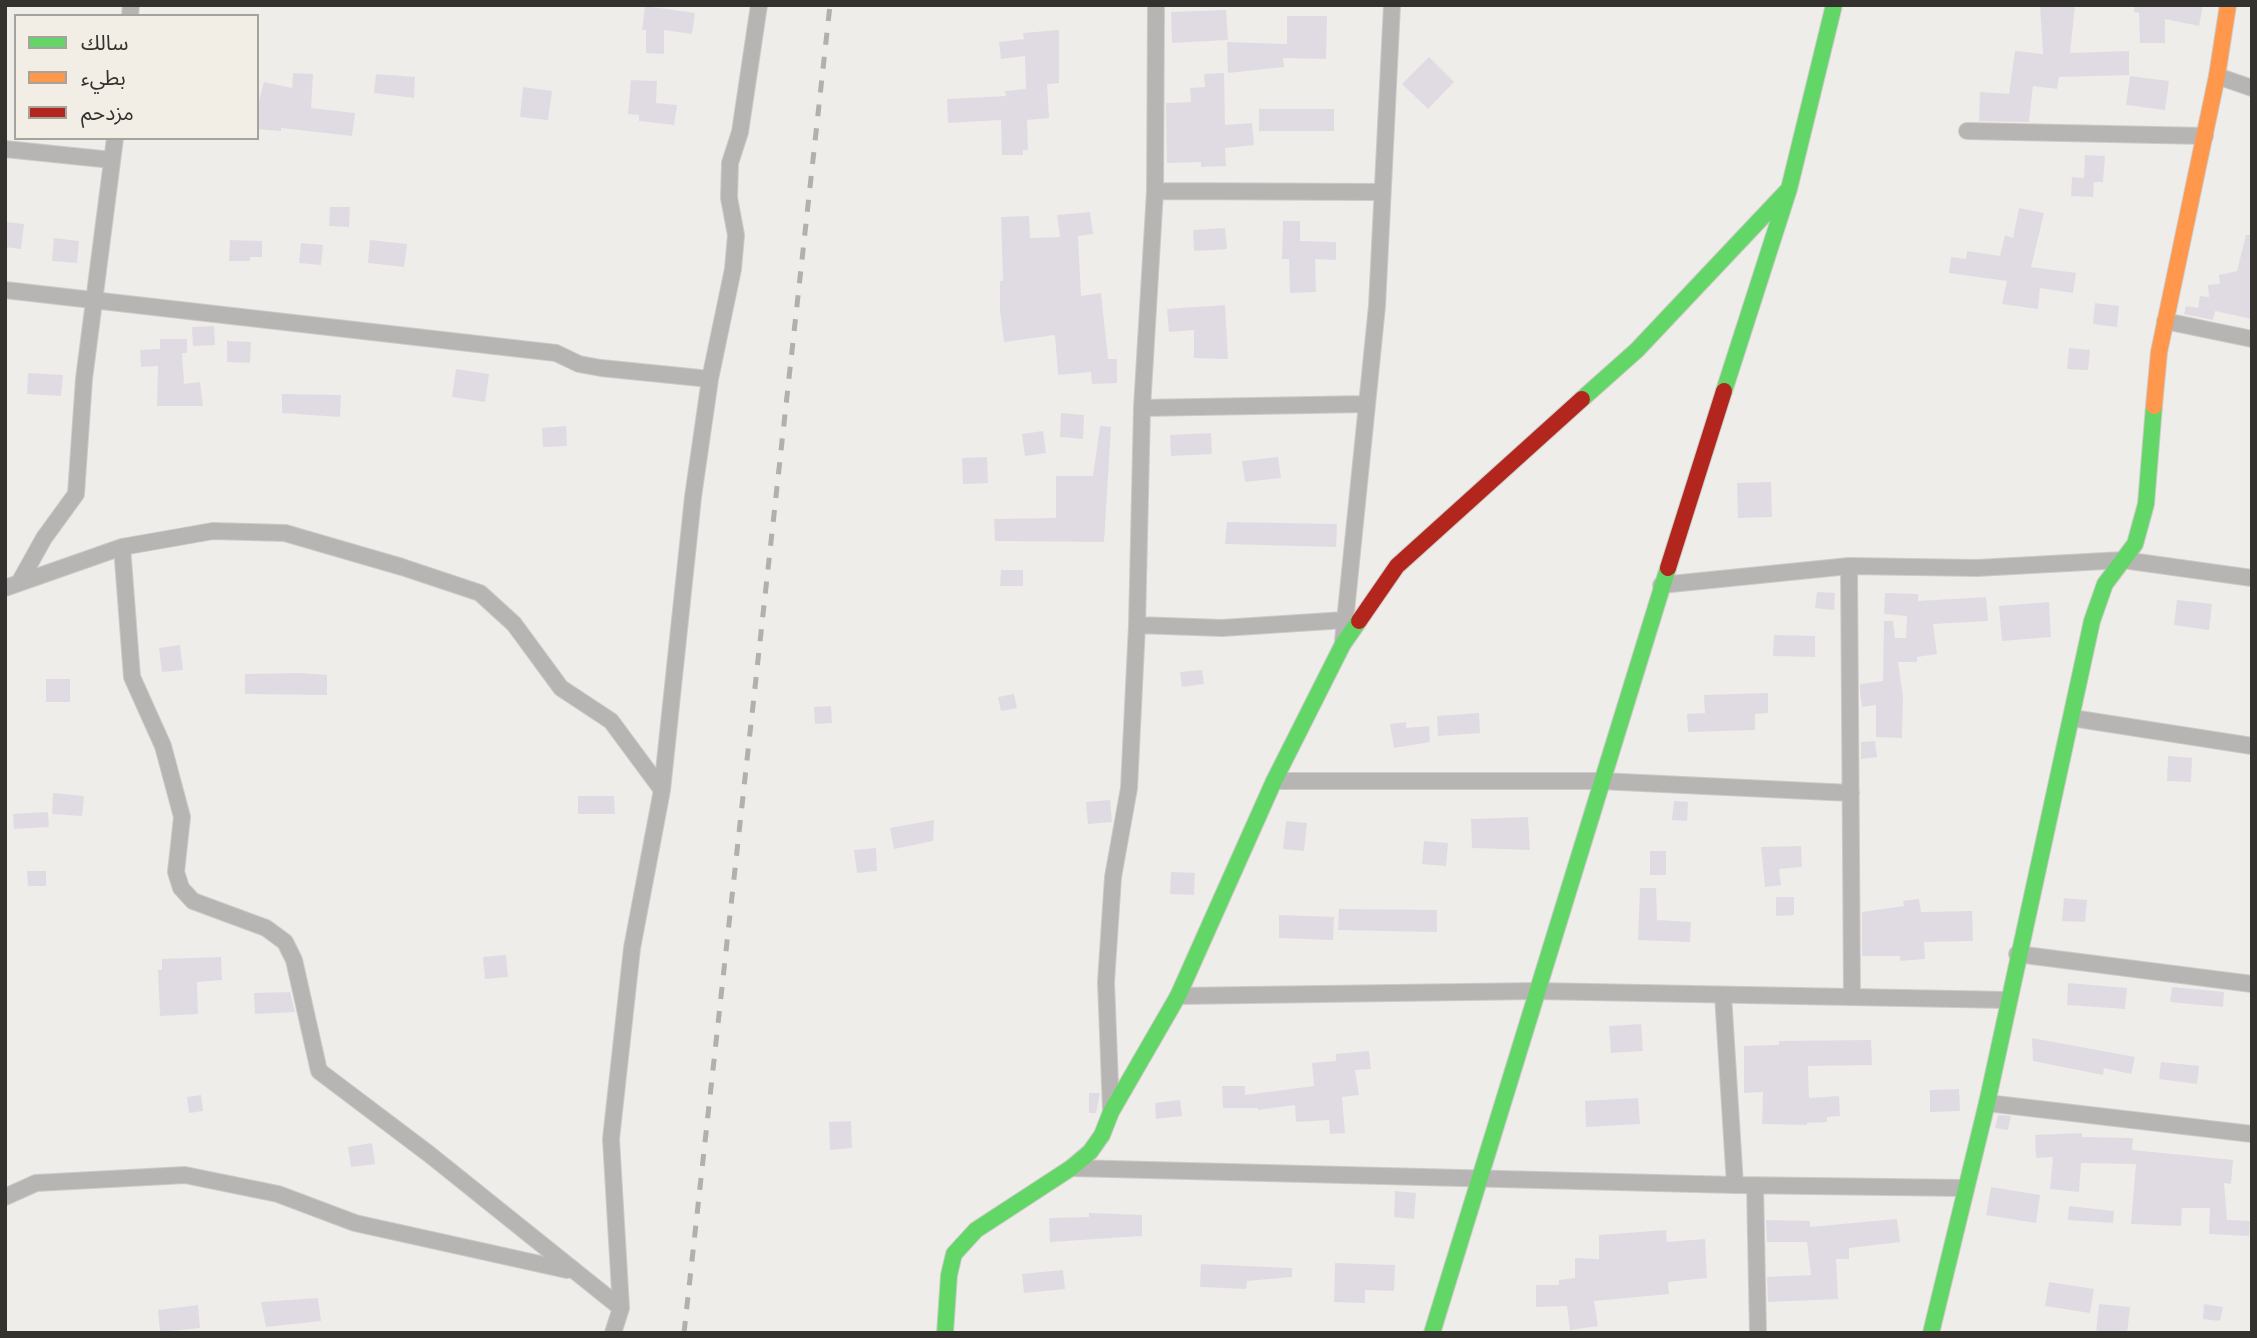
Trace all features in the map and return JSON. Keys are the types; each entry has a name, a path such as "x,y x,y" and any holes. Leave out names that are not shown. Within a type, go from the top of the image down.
{"street":[{"path":"613,1333 621,1308 611,1139 632,948 662,790 693,498 710,379 733,269 736,235 729,198 730,163 740,132 759,5"},
{"path":"1111,1112 1107,982 1113,877 1129,788 1137,625 1142,408 1155,191 1156,5"},
{"path":"1343,644 1377,306 1392,5"},
{"path":"1432,1333 1661,585 1789,189 1834,5"},
{"path":"1931,1333 1987,1102 2017,954 2092,621 2105,584 2135,544 2146,504 2159,352 2217,76 2228,5"},
{"path":"2217,76 2252,88"},
{"path":"1967,131 2205,136"},
{"path":"12,585 76,494 84,379 115,140"},
{"path":"5,149 112,160"},
{"path":"945,1333 949,1275 954,1254 976,1230 1071,1168 1090,1152 1178,996 1274,781 1343,644 1397,566 1637,350 1789,189"},
{"path":"1155,191 1382,192"},
{"path":"5,290 555,353 601,368 710,379"},
{"path":"2165,321 2252,339"},
{"path":"1142,408 1366,404"},
{"path":"12,585 122,547 213,531 285,533 402,566 480,593 514,624 561,688 611,721 662,790"},
{"path":"122,547 132,677 163,746 182,817 176,872 181,888 192,901 266,928 285,942 294,960 312,1054 319,1071 429,1154 621,1308"},
{"path":"1661,585 1849,566 1977,568 2123,560 2252,578"},
{"path":"1849,566 1852,997"},
{"path":"1137,625 1222,628 1345,620"},
{"path":"2072,718 2252,746"},
{"path":"1274,781 1600,781 1852,793"},
{"path":"2017,954 2252,984"},
{"path":"1178,996 1537,991 2007,1000"},
{"path":"1723,995 1735,1185"},
{"path":"1987,1102 2252,1134"},
{"path":"1071,1168 1755,1186 1964,1188"},
{"path":"5,1197 36,1183 185,1175 278,1194 355,1223 572,1271"},
{"path":"1755,1186 1758,1333"}],"building":[{"path":"2040,5 2075,5 2070,53 2129,51 2129,75 2059,77 2057,89 2033,86 2029,122 1979,121 1980,92 2009,94 2015,51 2043,54"},
{"path":"2135,5 2203,5 2199,26 2165,19 2165,43 2140,43 2139,13 2134,12"},
{"path":"645,6 695,13 692,34 664,30 664,54 646,53 646,30 642,30"},
{"path":"1226,10 1228,40 1172,43 1171,12"},
{"path":"1287,16 1327,16 1326,59 1283,58 1284,67 1228,73 1227,42 1287,44"},
{"path":"1059,30 1059,83 1047,84 1049,118 1027,120 1028,150 1023,150 1023,155 1002,155 1001,120 948,123 947,99 1006,96 1005,91 1026,89 1025,56 1001,59 999,42 1024,39 1023,33"},
{"path":"1429,57 1454,82 1428,109 1402,84"},
{"path":"293,73 313,74 311,108 355,113 352,136 281,128 281,131 259,129 259,101 264,82 292,88"},
{"path":"1224,73 1225,125 1252,123 1254,145 1225,148 1226,166 1201,167 1201,162 1167,163 1166,103 1191,102 1190,88 1205,87 1204,74"},
{"path":"376,74 415,77 414,98 374,93"},
{"path":"2130,76 2169,81 2165,110 2126,105"},
{"path":"631,80 657,81 656,103 677,105 674,125 639,121 639,115 628,114"},
{"path":"523,87 552,91 548,120 520,117"},
{"path":"1259,109 1334,109 1334,131 1259,131"},
{"path":"2085,155 2105,156 2103,182 2094,182 2093,197 2071,196 2072,177 2084,178"},
{"path":"330,207 350,207 349,227 329,226"},
{"path":"2019,208 2044,213 2031,267 2076,273 2073,293 2040,288 2038,309 2002,304 2007,281 1949,273 1951,257 1966,259 1967,251 2000,256 2005,235 2013,238"},
{"path":"1090,212 1093,234 1078,236 1081,296 1101,293 1108,359 1117,359 1117,383 1092,384 1091,372 1058,375 1055,335 1004,342 1000,311 1000,281 1003,281 1001,217 1029,216 1030,238 1060,237 1057,215"},
{"path":"1283,221 1300,221 1300,241 1336,242 1336,260 1315,259 1316,292 1290,293 1289,259 1282,259"},
{"path":"5,222 24,224 21,249 5,247"},
{"path":"1225,228 1227,249 1194,251 1193,230"},
{"path":"2246,235 2252,235 2252,319 2215,311 2213,320 2184,314 2186,306 2198,308 2200,296 2209,297 2208,285 2220,284 2219,275 2237,271"},
{"path":"54,238 79,241 77,263 52,261"},
{"path":"230,240 262,241 262,257 250,257 250,261 229,261"},
{"path":"370,240 407,244 404,267 368,263"},
{"path":"301,243 323,245 321,265 299,263"},
{"path":"2095,303 2119,306 2117,327 2093,324"},
{"path":"1225,305 1228,359 1194,358 1194,330 1169,332 1167,309"},
{"path":"214,326 215,345 193,346 192,327"},
{"path":"160,339 187,339 187,353 182,353 184,384 200,382 203,406 157,406 158,366 141,367 140,350 160,349"},
{"path":"227,341 251,342 250,363 227,362"},
{"path":"2069,348 2090,350 2088,370 2067,369"},
{"path":"456,369 489,374 485,402 452,397"},
{"path":"28,373 63,375 61,396 27,394"},
{"path":"282,394 341,395 340,417 282,413"},
{"path":"1061,413 1084,415 1083,439 1060,437"},
{"path":"566,426 567,446 543,447 542,428"},
{"path":"1100,426 1111,427 1104,542 995,541 994,519 1056,518 1056,476 1093,476"},
{"path":"1043,431 1046,453 1025,456 1022,434"},
{"path":"1211,433 1212,454 1171,456 1170,435"},
{"path":"987,457 988,483 963,484 962,458"},
{"path":"1278,457 1281,478 1245,482 1242,461"},
{"path":"1771,482 1772,517 1738,518 1737,483"},
{"path":"1227,522 1337,524 1336,547 1225,544"},
{"path":"1001,570 1023,570 1023,586 1000,586"},
{"path":"1817,592 1835,593 1834,610 1815,608"},
{"path":"1885,593 1918,594 1918,601 1986,597 1988,621 1933,624 1937,654 1917,657 1917,662 1898,662 1903,696 1902,738 1876,737 1876,705 1862,707 1860,692 1860,684 1883,681 1884,621 1893,621 1895,638 1906,638 1907,616 1884,614"},
{"path":"2177,600 2212,604 2209,630 2174,625"},
{"path":"2049,602 2051,637 2002,641 1999,606"},
{"path":"1774,635 1815,636 1815,657 1773,656"},
{"path":"180,645 183,670 162,672 159,648"},
{"path":"1202,670 1204,684 1182,687 1180,672"},
{"path":"245,674 327,675 327,695 245,694"},
{"path":"46,679 70,679 70,702 46,702"},
{"path":"1768,693 1768,713 1755,714 1755,730 1688,732 1687,714 1705,713 1704,695"},
{"path":"1014,694 1017,708 1001,711 998,697"},
{"path":"831,706 832,723 815,724 814,707"},
{"path":"1479,713 1480,733 1438,736 1437,716"},
{"path":"1406,722 1406,728 1429,726 1430,742 1394,748 1390,724"},
{"path":"1875,741 1877,757 1861,759 1861,742"},
{"path":"2168,756 2192,758 2191,782 2167,781"},
{"path":"53,793 84,796 82,816 52,814"},
{"path":"578,796 614,796 615,814 578,814"},
{"path":"1110,800 1112,822 1088,824 1086,802"},
{"path":"1674,801 1688,802 1687,821 1672,820"},
{"path":"48,812 49,827 14,829 13,814"},
{"path":"1528,817 1530,850 1472,848 1471,819"},
{"path":"934,820 933,841 894,849 890,828"},
{"path":"1286,821 1307,823 1304,851 1283,849"},
{"path":"1424,841 1448,843 1446,866 1422,864"},
{"path":"1801,846 1802,867 1779,869 1781,885 1765,887 1761,847"},
{"path":"876,848 877,871 857,873 854,850"},
{"path":"1650,851 1666,851 1666,875 1650,875"},
{"path":"27,871 46,871 46,886 28,886"},
{"path":"1171,872 1195,873 1194,895 1170,894"},
{"path":"1640,888 1656,888 1657,920 1691,922 1690,942 1638,940"},
{"path":"1776,897 1794,897 1794,915 1776,916"},
{"path":"2064,898 2087,900 2085,922 2062,921"},
{"path":"1919,899 1921,912 1972,911 1973,941 1924,942 1925,959 1900,961 1900,956 1862,956 1862,912 1904,906 1903,901"},
{"path":"1339,909 1437,910 1437,932 1338,930"},
{"path":"1279,915 1334,917 1333,940 1279,938"},
{"path":"506,955 508,977 485,979 483,957"},
{"path":"221,957 222,980 197,982 198,1014 160,1016 158,970 162,970 162,959"},
{"path":"2068,983 2127,988 2125,1009 2067,1005"},
{"path":"2172,987 2224,992 2223,1007 2170,1002"},
{"path":"290,992 295,1012 255,1014 254,993"},
{"path":"1641,1024 1643,1051 1611,1053 1609,1026"},
{"path":"2032,1038 2135,1057 2131,1074 2104,1068 2103,1075 2033,1061"},
{"path":"1871,1040 1872,1065 1808,1066 1809,1098 1839,1096 1840,1116 1827,1117 1827,1122 1807,1125 1762,1124 1763,1092 1744,1093 1744,1046 1779,1045 1779,1041"},
{"path":"1369,1051 1371,1069 1355,1070 1359,1095 1342,1097 1345,1133 1330,1134 1329,1120 1296,1122 1295,1105 1258,1110 1223,1108 1222,1086 1245,1086 1245,1095 1314,1086 1312,1063 1336,1061 1336,1054"},
{"path":"2161,1062 2199,1066 2197,1084 2159,1079"},
{"path":"1959,1089 1960,1111 1930,1112 1930,1090"},
{"path":"1089,1093 1100,1093 1096,1113 1089,1113"},
{"path":"201,1095 203,1111 189,1113 187,1097"},
{"path":"1638,1098 1640,1124 1586,1127 1585,1101"},
{"path":"1180,1100 1182,1116 1156,1119 1155,1103"},
{"path":"1998,1115 2011,1116 2008,1130 1995,1128"},
{"path":"851,1121 852,1148 830,1150 829,1122"},
{"path":"2082,1133 2082,1137 2133,1138 2132,1150 2233,1160 2231,1184 2224,1183 2227,1220 2250,1221 2249,1236 2209,1234 2210,1208 2182,1208 2181,1226 2131,1224 2136,1164 2081,1163 2079,1192 2050,1189 2053,1157 2036,1158 2035,1135"},
{"path":"372,1143 375,1164 351,1167 348,1147"},
{"path":"1991,1187 2040,1195 2036,1223 1986,1215"},
{"path":"1395,1191 1416,1193 1414,1219 1394,1217"},
{"path":"2069,1206 2114,1211 2113,1223 2068,1220"},
{"path":"1089,1213 1142,1215 1142,1236 1050,1242 1049,1218 1089,1217"},
{"path":"1897,1219 1900,1242 1849,1248 1849,1259 1836,1259 1838,1299 1768,1302 1767,1277 1811,1275 1807,1242 1767,1242 1766,1220 1810,1221 1810,1227"},
{"path":"1666,1230 1667,1242 1705,1239 1707,1278 1668,1282 1669,1294 1594,1301 1598,1326 1570,1330 1567,1306 1536,1307 1536,1285 1559,1285 1559,1280 1575,1278 1575,1258 1599,1259 1599,1235"},
{"path":"1335,1263 1395,1265 1394,1291 1365,1290 1365,1303 1334,1302"},
{"path":"1201,1264 1292,1268 1292,1277 1247,1281 1246,1289 1200,1287"},
{"path":"1063,1270 1065,1289 1024,1293 1022,1274"},
{"path":"2049,1282 2094,1289 2090,1313 2045,1306"},
{"path":"318,1298 321,1321 266,1327 261,1302"},
{"path":"2099,1304 2130,1307 2127,1333 2096,1333"},
{"path":"2204,1304 2223,1307 2220,1321 2203,1319"},
{"path":"198,1305 200,1328 160,1332 158,1310"}],"railway":[{"path":"684,1333 830,5"}],"traffic: fast":[{"path":"1724,391 1789,189 1834,5"},
{"path":"1582,399 1637,350 1788,190"},
{"path":"1931,1333 1987,1103 2092,621 2105,584 2135,544 2146,504 2154,406"},
{"path":"1432,1333 1668,568"},
{"path":"945,1333 949,1275 954,1254 976,1230 1071,1168 1090,1152 1102,1135 1111,1112 1178,996 1274,781 1343,644 1359,621"}],"traffic: slow":[{"path":"2154,406 2159,352 2217,76 2228,5"}],"traffic: jam":[{"path":"1668,568 1724,391"},
{"path":"1359,621 1397,566 1582,399"}]}
